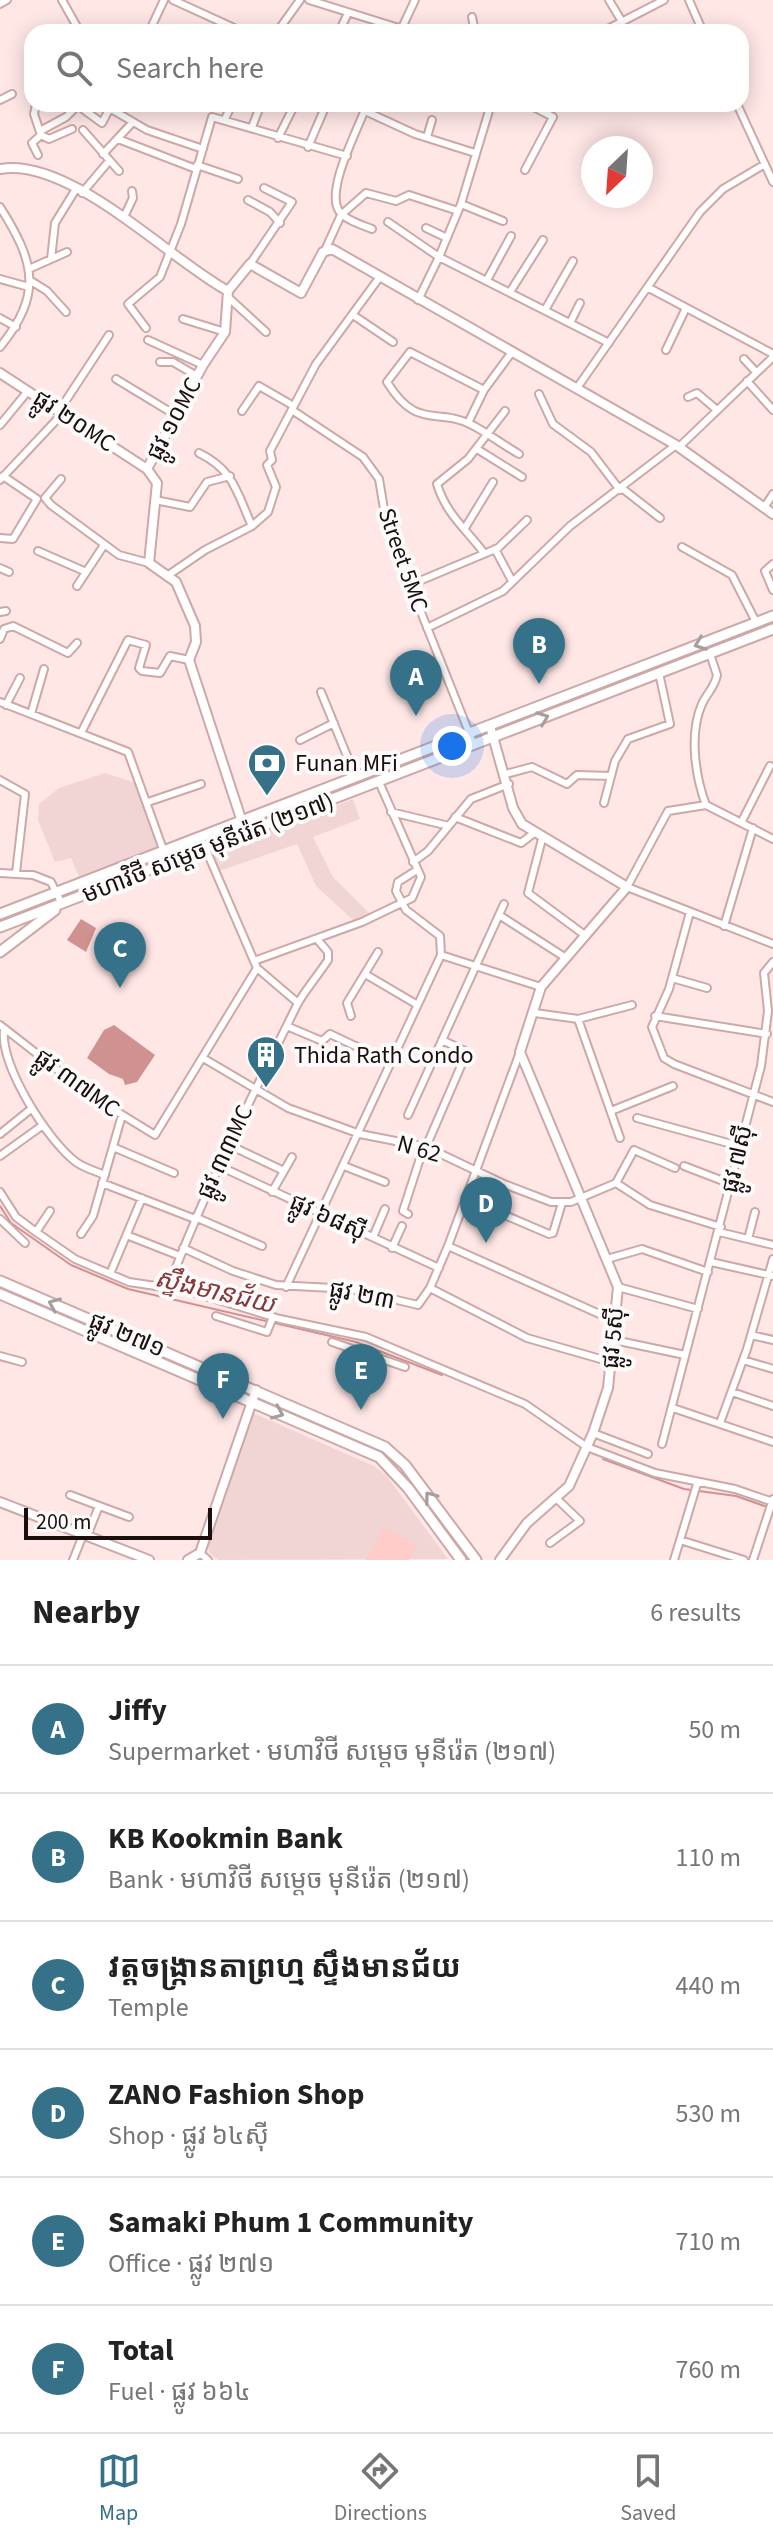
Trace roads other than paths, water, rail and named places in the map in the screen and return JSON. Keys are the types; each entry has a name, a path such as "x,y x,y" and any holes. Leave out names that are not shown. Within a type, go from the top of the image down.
{"main road":[{"name":"មហាវិថី សម្តេច មុនីរ៉េត (២១៧)","path":"0,914 773,616"},
{"name":"មហាវិថី សម្តេច មុនីរ៉េត (២១៧)","path":"0,927 773,629"},
{"path":"0,952 62,904"},
{"name":"ផ្លូវ ២៧១","path":"0,1281 362,1435 396,1455 476,1560"},
{"name":"ផ្លូវ ២៧១","path":"0,1294 379,1457 399,1477 461,1560"}],"street":[{"path":"0,4 7,0"},
{"path":"62,0 76,24"},
{"path":"152,24 163,0"},
{"path":"173,0 228,24"},
{"path":"283,24 300,0"},
{"path":"309,0 390,24"},
{"path":"404,24 415,0"},
{"path":"609,0 621,20"},
{"path":"615,24 664,0"},
{"path":"689,0 700,24"},
{"path":"343,24 348,13"},
{"path":"472,17 473,24"},
{"path":"0,100 12,94"},
{"path":"34,112 40,133 49,139 72,129"},
{"path":"38,155 32,143 40,133 71,112"},
{"path":"87,112 102,123 108,112"},
{"path":"119,112 132,123 203,149"},
{"path":"225,119 228,112"},
{"path":"252,127 258,112"},
{"path":"278,138 291,112"},
{"path":"308,147 323,112"},
{"path":"364,112 337,186 337,205 341,215 372,229"},
{"path":"376,112 427,137 475,153"},
{"path":"418,300 460,208 488,112"},
{"path":"525,170 553,117 543,112"},
{"path":"741,112 773,182"},
{"path":"146,328 128,304 160,277 212,117 347,156"},
{"path":"427,137 432,120"},
{"path":"103,154 132,123"},
{"path":"83,130 119,171"},
{"path":"118,139 238,179"},
{"path":"51,259 55,223 79,191 109,161"},
{"path":"577,388 711,199 743,175 765,164"},
{"path":"0,169 21,168 79,191 124,217 229,295 266,332"},
{"path":"229,295 292,202 264,188"},
{"path":"124,217 133,198 132,191"},
{"path":"250,264 301,293 341,215 361,196 370,192 396,201 409,195 503,221"},
{"path":"248,200 270,212 280,223"},
{"path":"0,207 19,236 31,268 29,302 16,327 0,347"},
{"path":"388,222 439,257 609,343"},
{"path":"426,228 447,238"},
{"path":"487,280 511,236"},
{"path":"510,292 543,240"},
{"path":"326,248 678,446 773,514"},
{"path":"31,268 67,252"},
{"path":"545,310 573,261"},
{"path":"167,576 205,550 252,526 268,512 276,487 267,464 272,460 270,451 316,364 379,278"},
{"path":"0,279 30,284 47,291 66,312"},
{"path":"427,628 493,598 570,526 678,446 772,359 649,288"},
{"name":"ផ្លូវ ១០MC","path":"149,563 157,483 147,469 203,365 225,332 229,295"},
{"path":"570,323 580,303"},
{"path":"666,350 686,308"},
{"path":"353,315 393,342"},
{"path":"0,318 16,327"},
{"path":"183,319 225,332"},
{"path":"109,335 61,412 2,478 41,498 76,526 128,560 149,563 176,582 195,626 196,642 189,660 246,834"},
{"path":"148,340 203,365"},
{"path":"484,390 410,352 387,382 413,410 429,418 468,423 519,454"},
{"path":"468,423 484,390 512,352"},
{"path":"744,359 756,372"},
{"path":"160,362 173,362 197,376"},
{"name":"ផ្លូវ ២០MC","path":"0,373 147,469"},
{"path":"116,379 177,416"},
{"path":"747,381 773,410"},
{"name":"Street 5MC","path":"242,411 259,386 363,457 379,479 382,514 474,745"},
{"path":"0,425 28,391"},
{"path":"688,397 697,393 717,410"},
{"path":"539,394 553,424 591,452 622,489 660,518"},
{"path":"484,553 465,528 452,518 437,484 477,449 505,411"},
{"path":"477,449 522,477"},
{"path":"199,453 218,462 230,476 252,526"},
{"path":"155,500 190,507 207,482 230,476"},
{"path":"0,538 13,539 41,498 61,479"},
{"path":"465,528 493,482"},
{"path":"764,508 773,494"},
{"path":"410,585 495,549 527,520"},
{"path":"77,586 84,571 104,545"},
{"path":"682,547 732,575 756,622"},
{"path":"495,549 512,581"},
{"path":"38,551 84,571"},
{"path":"773,564 765,571 773,590"},
{"path":"0,568 9,572"},
{"path":"0,639 4,629 13,626 68,653 77,643"},
{"path":"81,733 128,640 146,645 139,668 142,671 160,673 170,656 189,660"},
{"path":"706,805 697,772 696,752 699,714 717,675 710,654"},
{"path":"31,714 44,669"},
{"path":"604,803 611,776 628,739 670,724 659,673"},
{"path":"3,704 15,694 20,678"},
{"path":"321,692 356,778"},
{"path":"3,704 128,752 164,852"},
{"path":"300,740 334,723"},
{"path":"490,726 509,784 513,808 522,824 542,839 627,887 773,944"},
{"path":"742,821 770,766"},
{"path":"506,774 532,767 567,784 583,774 611,776"},
{"path":"0,780 25,796 16,873"},
{"path":"203,1058 256,965 402,905 419,886 421,877 379,782"},
{"path":"148,802 201,784"},
{"path":"413,862 428,851 471,799 509,784"},
{"path":"520,1052 541,987 627,887 665,813 706,805 773,839"},
{"path":"391,812 449,826"},
{"path":"455,817 518,842 523,842 534,833"},
{"path":"724,926 753,828"},
{"path":"201,838 256,965 298,1003"},
{"path":"542,839 528,893 586,936"},
{"path":"286,1287 441,955 440,936 402,905 396,891 398,882 417,870"},
{"path":"0,873 44,879 58,893 62,904"},
{"path":"408,1115 504,904"},
{"path":"690,912 672,978 655,1016 653,1034 664,1058 773,1102"},
{"path":"499,915 567,958"},
{"name":"ផ្លូវ ៣៣MC","path":"168,1288 227,1144 289,1027 298,1003 305,998 329,955 317,939"},
{"path":"351,1016 347,1003 378,952"},
{"path":"441,955 541,987"},
{"name":"ផ្លូវ ៧ស៊ី","path":"662,1444 720,1230 767,1034 764,973 773,962"},
{"path":"365,974 416,1004"},
{"path":"672,978 707,988"},
{"path":"535,1013 578,1019 632,1005"},
{"path":"655,1016 767,1034"},
{"path":"578,1019 620,1138"},
{"path":"2,1027 3,1054 12,1078 31,1109 77,1163 105,1175"},
{"name":"ផ្លូវ ៣៧MC","path":"2,1027 152,1135 158,1133 203,1058"},
{"path":"289,1027 322,1041 330,1034 391,1063"},
{"path":"408,1214 403,1211 425,1147 467,1052 442,1040"},
{"name":"ផ្លូវ ២៣","path":"183,1248 233,1271 286,1287 351,1289 412,1305 422,1302 448,1246 520,1052"},
{"name":"ផ្លូវ 5ស៊ី","path":"500,1560 527,1523 569,1486 587,1447 608,1388 618,1287 584,1199 520,1052"},
{"name":"N 62","path":"203,1058 253,1091 288,1108 360,1134 425,1147 528,1194 562,1203 584,1199 616,1183"},
{"path":"611,1111 673,1086"},
{"path":"0,1134 31,1109"},
{"path":"81,1234 93,1216 122,1115"},
{"path":"637,1118 739,1146"},
{"path":"0,1156 43,1125"},
{"path":"227,1144 284,1171"},
{"path":"113,1147 174,1173"},
{"path":"675,1168 634,1150 616,1183 650,1205 773,1245"},
{"path":"272,1192 292,1157"},
{"name":"ផ្លូវ ៦៨ស៊ី","path":"217,1165 439,1268"},
{"path":"344,1166 385,1182"},
{"path":"684,1166 731,1184"},
{"path":"102,1183 262,1246"},
{"path":"0,1192 16,1217 36,1232 75,1259 129,1282 168,1288 272,1322 352,1340 525,1404 587,1447 696,1488 735,1489 772,1501 753,1560"},
{"path":"110,1274 129,1236 142,1198"},
{"path":"465,1198 549,1234 553,1233 562,1203"},
{"path":"373,1237 385,1209"},
{"path":"36,1232 50,1211"},
{"path":"748,1239 755,1212"},
{"path":"0,1219 25,1243"},
{"path":"392,1248 402,1226"},
{"path":"129,1236 180,1256"},
{"path":"448,1246 615,1321"},
{"path":"607,1259 642,1249 708,1272"},
{"path":"720,1423 771,1276 773,1259"},
{"path":"711,1262 771,1276"},
{"path":"618,1287 698,1309"},
{"path":"430,1288 527,1338 611,1362"},
{"path":"216,1316 265,1331 272,1322"},
{"path":"751,1335 773,1340"},
{"path":"332,1342 352,1340 405,1367"},
{"path":"614,1340 685,1355"},
{"path":"0,1356 22,1362"},
{"path":"743,1360 773,1369"},
{"path":"188,1560 200,1553 256,1390"},
{"path":"732,1392 773,1406"},
{"path":"673,1408 773,1442"},
{"path":"593,1433 648,1454"},
{"path":"674,1560 696,1488"},
{"path":"70,1495 129,1517"},
{"path":"550,1543 580,1521 557,1499"},
{"path":"0,1502 149,1560"},
{"path":"73,1560 99,1506"},
{"path":"680,1540 744,1560"},
{"path":"200,1553 208,1560"}],"waterway":[{"name":"ស្ទឹងមានជ័យ","path":"0,1206 11,1223 71,1265 128,1289 356,1342 442,1375"},
{"name":"ស្ទឹងមានជ័យ","path":"603,1459 684,1489 736,1496 773,1509"}],"place":[{"name":"KB Kookmin Bank","path":"539,684"},
{"name":"Jiffy","path":"416,716"},
{"name":"Funan MFi","path":"267,797"},
{"name":"វត្តចង្ក្រានតាព្រហ្ម ស្ទឹងមានជ័យ","path":"120,988"},
{"name":"Thida Rath Condo","path":"266,1089"},
{"name":"ZANO Fashion Shop","path":"486,1243"},
{"name":"Samaki Phum 1 Community","path":"361,1410"},
{"name":"Total","path":"223,1419"}]}
